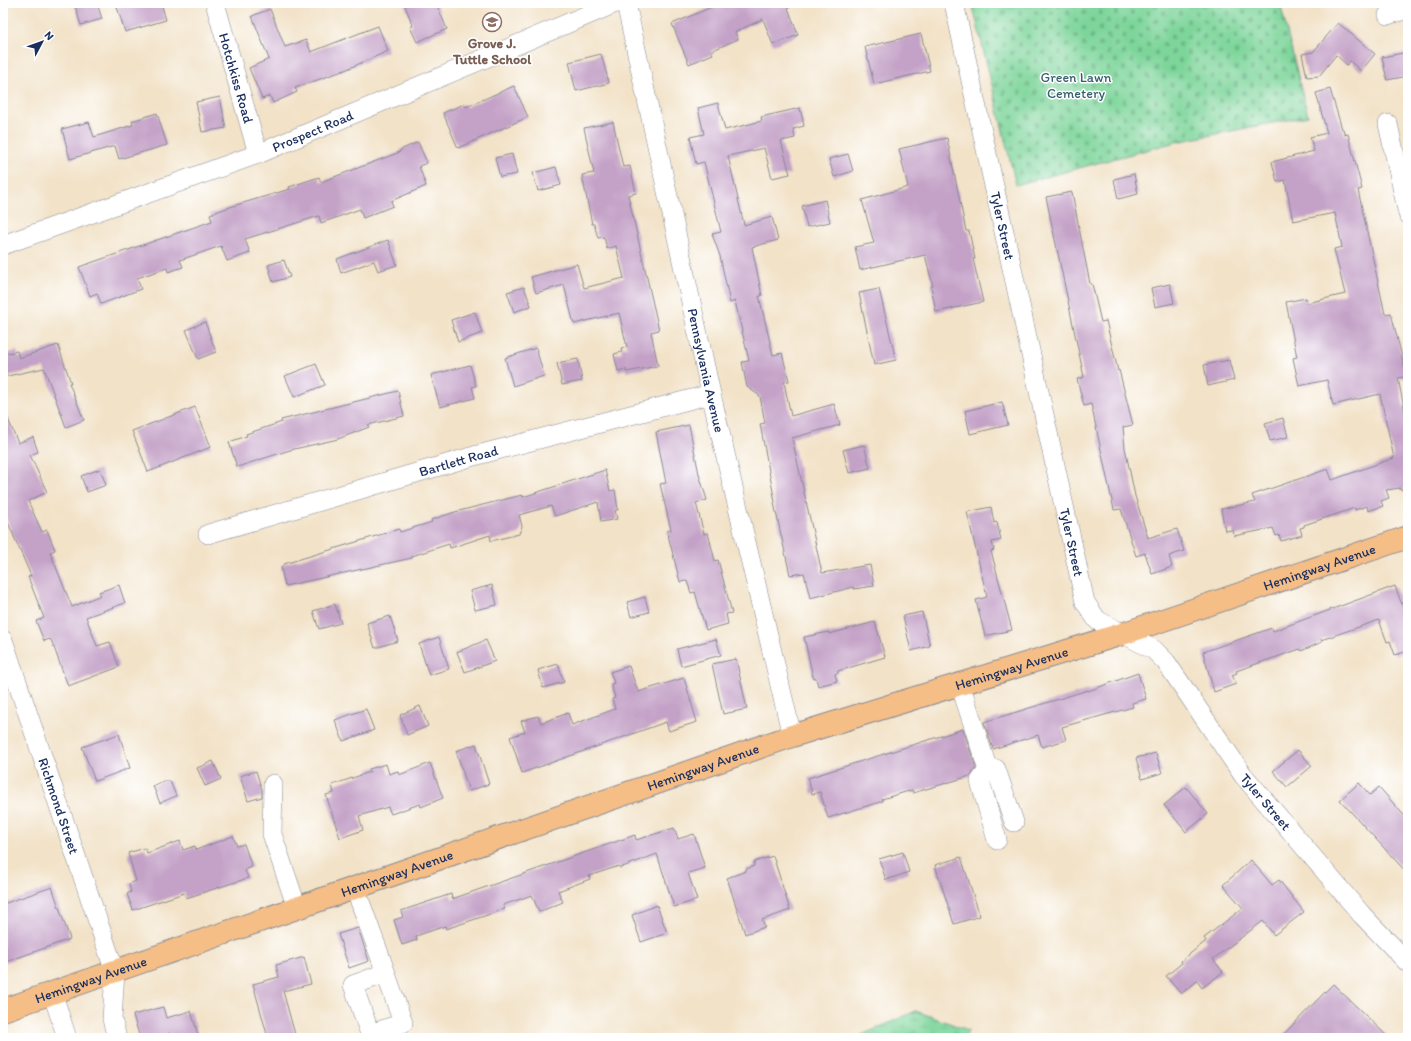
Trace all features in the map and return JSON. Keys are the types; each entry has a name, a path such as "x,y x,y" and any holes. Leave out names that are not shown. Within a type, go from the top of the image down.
{"main road":[{"name":"Hemingway Avenue","path":"3,1010 792,736 1122,634 1408,537"}],"street":[{"name":"Hotchkiss Road","path":"215,3 258,154"},
{"name":"Prospect Road","path":"3,245 258,154 616,3"},
{"name":"Pennsylvania Avenue","path":"626,3 712,394 792,736"},
{"name":"Tyler Street","path":"954,3 1085,602 1097,620 1154,650 1166,662 1243,775 1362,915 1408,964"},
{"path":"1388,16 1408,10"},
{"path":"1388,124 1408,214"},
{"name":"Bartlett Road","path":"208,534 474,456 712,394"},
{"name":"Richmond Street","path":"3,640 115,972"},
{"path":"960,684 988,770"},
{"path":"997,840 980,781 988,770 996,768 1014,822"},
{"path":"273,784 272,834 297,908"},
{"path":"355,888 386,973"},
{"path":"115,972 112,1019 118,1038"},
{"path":"52,992 66,1038"}],"green space":[{"name":"Green Lawn Cemetery","path":"972,3 1280,3 1308,116 1176,142 1016,185"},
{"path":"916,1011 968,1030 965,1038 855,1038"}],"building":[{"path":"74,3 97,3 102,19 81,25"},
{"path":"131,3 161,3 166,20 125,32 117,7"},
{"path":"404,3 436,3 447,29 417,42 410,27 413,26"},
{"path":"721,3 800,3 788,8 798,35 773,45 763,19 735,32 738,39 711,51 713,54 689,64 672,24"},
{"path":"270,9 285,47 306,40 311,52 378,26 388,51 345,70 295,88 297,92 273,103 270,96 262,99 249,68 269,59 252,16"},
{"path":"1338,23 1375,54 1361,71 1350,61 1347,65 1336,55 1319,76 1307,77 1302,54 1313,52"},
{"path":"921,34 930,71 874,84 865,47"},
{"path":"1408,52 1408,76 1387,80 1382,57"},
{"path":"601,54 609,83 576,91 569,62"},
{"path":"514,86 528,117 458,148 443,113 464,104 466,107"},
{"path":"1330,89 1342,129 1345,135 1348,134 1362,189 1358,190 1385,314 1391,313 1407,377 1398,378 1408,428 1408,489 1400,490 1400,488 1386,490 1389,498 1381,501 1383,506 1368,511 1367,506 1355,510 1355,508 1304,525 1304,527 1300,528 1302,535 1281,541 1279,535 1276,536 1273,528 1234,536 1233,530 1225,531 1221,509 1255,502 1252,495 1328,469 1332,480 1394,458 1380,394 1333,405 1327,380 1299,386 1293,358 1297,357 1286,302 1306,298 1307,303 1345,294 1334,249 1342,247 1335,213 1293,221 1285,180 1277,182 1272,162 1314,151 1310,137 1327,133 1316,93"},
{"path":"220,97 226,128 202,132 196,102"},
{"path":"718,103 725,130 762,121 761,117 800,108 804,126 793,129 795,138 781,141 790,174 772,178 764,148 728,156 744,225 772,217 778,240 752,247 762,296 759,296 773,355 782,353 789,381 784,382 791,416 834,404 840,425 792,438 822,573 870,565 874,586 854,589 854,587 810,598 804,573 790,575 774,503 760,424 765,423 760,396 747,387 742,362 749,361 735,301 730,303 720,256 712,234 721,232 704,162 696,164 690,137 704,134 698,108"},
{"path":"157,113 167,145 119,159 115,146 70,159 62,129 89,122 94,137 133,125 132,121"},
{"path":"613,122 623,167 630,166 636,193 628,195 659,330 651,332 658,366 626,372 626,369 618,371 614,354 622,352 621,348 627,347 619,313 574,324 564,285 536,293 531,277 577,264 584,288 624,278 616,246 607,249 604,237 598,238 594,224 592,224 582,175 594,173 584,128"},
{"path":"947,138 966,231 969,231 975,259 973,259 983,302 936,312 931,286 933,286 925,255 860,270 855,247 874,243 862,200 908,187 899,149"},
{"path":"418,142 427,163 419,166 426,186 391,201 393,206 363,218 360,209 321,223 319,216 245,239 250,253 227,261 221,246 180,260 183,267 168,272 167,268 137,278 141,289 101,304 97,293 90,296 79,267 212,221 210,214 290,189 289,187 319,177 321,182 400,152 400,150"},
{"path":"512,154 517,174 500,177 495,158"},
{"path":"848,154 853,171 834,177 829,159"},
{"path":"556,167 561,185 538,191 533,173"},
{"path":"1134,174 1138,194 1118,199 1114,179"},
{"path":"1072,192 1090,284 1092,284 1101,322 1106,321 1133,425 1123,427 1125,448 1135,496 1148,538 1177,529 1184,551 1169,556 1172,567 1152,574 1145,553 1136,556 1121,509 1114,510 1091,404 1084,406 1077,379 1084,377 1046,197"},
{"path":"825,200 830,222 807,227 802,206"},
{"path":"388,240 397,265 378,271 374,261 341,273 337,259"},
{"path":"284,260 290,277 273,282 268,265"},
{"path":"1170,284 1174,303 1155,307 1151,288"},
{"path":"524,287 531,306 514,312 507,292"},
{"path":"879,289 896,360 874,365 859,293"},
{"path":"475,312 482,333 458,342 451,320"},
{"path":"205,322 216,352 198,359 186,330"},
{"path":"58,345 71,383 69,383 84,420 66,427 44,368 3,377 3,354 17,351 19,358"},
{"path":"536,348 544,376 513,386 505,358"},
{"path":"578,359 582,381 562,385 557,363"},
{"path":"1229,360 1234,380 1208,386 1204,365"},
{"path":"316,364 325,385 294,397 285,376"},
{"path":"470,365 476,386 472,387 475,398 440,407 431,375"},
{"path":"398,391 404,416 368,425 369,427 338,439 290,450 237,467 229,442 247,436 246,434 282,422 281,420"},
{"path":"1002,402 1008,425 970,434 965,411"},
{"path":"3,407 18,443 33,437 38,452 30,455 47,492 28,501 42,532 47,530 55,550 50,552 72,607 101,595 99,592 119,585 125,603 86,617 97,646 110,642 119,667 68,686 52,642 50,639 44,641 36,621 44,618 28,577 31,576 3,511"},
{"path":"195,407 211,447 148,472 132,431"},
{"path":"1283,418 1288,437 1270,441 1265,423"},
{"path":"689,425 699,474 707,500 696,503 704,534 708,533 715,561 718,560 732,613 726,614 728,624 706,630 695,592 691,593 687,581 680,582 667,531 671,530 660,484 666,483 656,432"},
{"path":"864,445 870,468 849,473 843,450"},
{"path":"100,469 106,485 87,492 81,476"},
{"path":"605,470 610,491 615,490 618,510 615,510 617,519 601,522 598,502 555,516 551,506 519,515 522,526 519,534 491,541 490,535 450,548 449,544 412,556 412,558 285,586 281,567 284,564 399,529 400,532 432,522 431,520 455,512 522,495 523,497"},
{"path":"991,507 994,523 997,522 1001,540 992,542 994,550 991,551 1012,630 985,636 976,600 987,597 967,512"},
{"path":"492,585 497,605 475,610 470,591"},
{"path":"1395,586 1404,610 1408,608 1408,651 1395,655 1390,641 1387,642 1379,620 1321,640 1322,642 1301,651 1300,649 1236,671 1237,673 1232,675 1236,684 1214,692 1203,652 1272,628 1273,631"},
{"path":"645,597 649,612 631,617 627,602"},
{"path":"335,604 341,623 319,629 313,611"},
{"path":"922,612 930,646 911,651 903,616"},
{"path":"390,616 398,641 375,648 367,623"},
{"path":"875,622 885,657 838,671 838,673 835,674 837,681 818,686 816,678 813,677 804,637 829,632 829,634"},
{"path":"439,637 449,669 429,675 419,644"},
{"path":"716,639 721,655 681,666 677,649"},
{"path":"486,640 495,661 465,672 457,652"},
{"path":"736,659 747,709 723,714 712,664"},
{"path":"558,664 564,682 543,688 538,670"},
{"path":"629,666 638,692 684,678 697,722 669,731 666,722 522,773 510,737 525,732 521,721 538,716 541,723 568,713 572,725 615,709 612,699 615,698 611,684 614,683 610,672"},
{"path":"1138,673 1146,699 1132,703 1133,707 1062,727 1066,740 1042,747 1038,735 993,749 984,722 1088,691"},
{"path":"420,706 428,726 407,735 400,715"},
{"path":"366,709 374,730 343,741 335,720"},
{"path":"963,729 976,768 970,776 913,793 912,790 882,799 883,801 828,818 820,792 812,794 808,778"},
{"path":"119,734 130,768 95,781 82,747"},
{"path":"476,744 489,784 469,791 456,751"},
{"path":"1298,750 1312,766 1287,787 1273,771"},
{"path":"1156,753 1162,773 1142,779 1136,758"},
{"path":"213,761 221,779 205,786 197,768"},
{"path":"430,763 443,798 421,807 420,804 391,814 388,807 359,816 363,830 340,838 326,795 334,793 332,785 370,772 369,769 386,764 389,774 398,771 399,775"},
{"path":"256,771 262,790 262,797 248,801 240,776"},
{"path":"164,781 170,781 176,796 160,803 153,786"},
{"path":"1359,783 1370,795 1379,787 1408,820 1408,874 1340,800"},
{"path":"1186,787 1208,814 1186,832 1164,805"},
{"path":"674,828 678,839 694,834 705,868 688,873 697,900 674,907 657,854 620,868 619,866 589,876 590,879 558,891 563,902 539,912 532,895 503,905 505,909 446,929 445,926 416,936 417,940 402,945 394,920 403,917 401,911 451,894 452,899 635,835 636,840"},
{"path":"233,836 237,846 244,844 252,867 245,870 248,878 186,898 184,893 133,910 127,894 131,892 129,884 136,881 128,853 145,848 147,853 180,841 183,850 195,846 196,850"},
{"path":"903,852 909,872 886,880 879,859"},
{"path":"773,856 790,910 762,920 765,927 745,934 727,878 746,871 746,869 754,866 754,862"},
{"path":"961,857 980,916 954,924 935,865"},
{"path":"1251,860 1272,885 1279,880 1304,912 1274,935 1263,921 1213,959 1223,972 1202,988 1197,981 1181,994 1166,976 1182,963 1181,961 1206,941 1204,938 1243,908 1223,885"},
{"path":"52,887 70,939 3,963 3,904"},
{"path":"657,905 667,933 641,942 632,915"},
{"path":"358,928 369,961 349,968 338,934"},
{"path":"304,957 311,984 283,991 296,1038 268,1038 253,984 279,977 276,965"},
{"path":"1333,984 1389,1038 1280,1038"},
{"path":"163,1007 166,1018 191,1011 199,1038 172,1038 170,1033 154,1038 140,1038 133,1015"}],"place":[{"name":"Grove J. Tuttle School","path":"492,22"}]}
